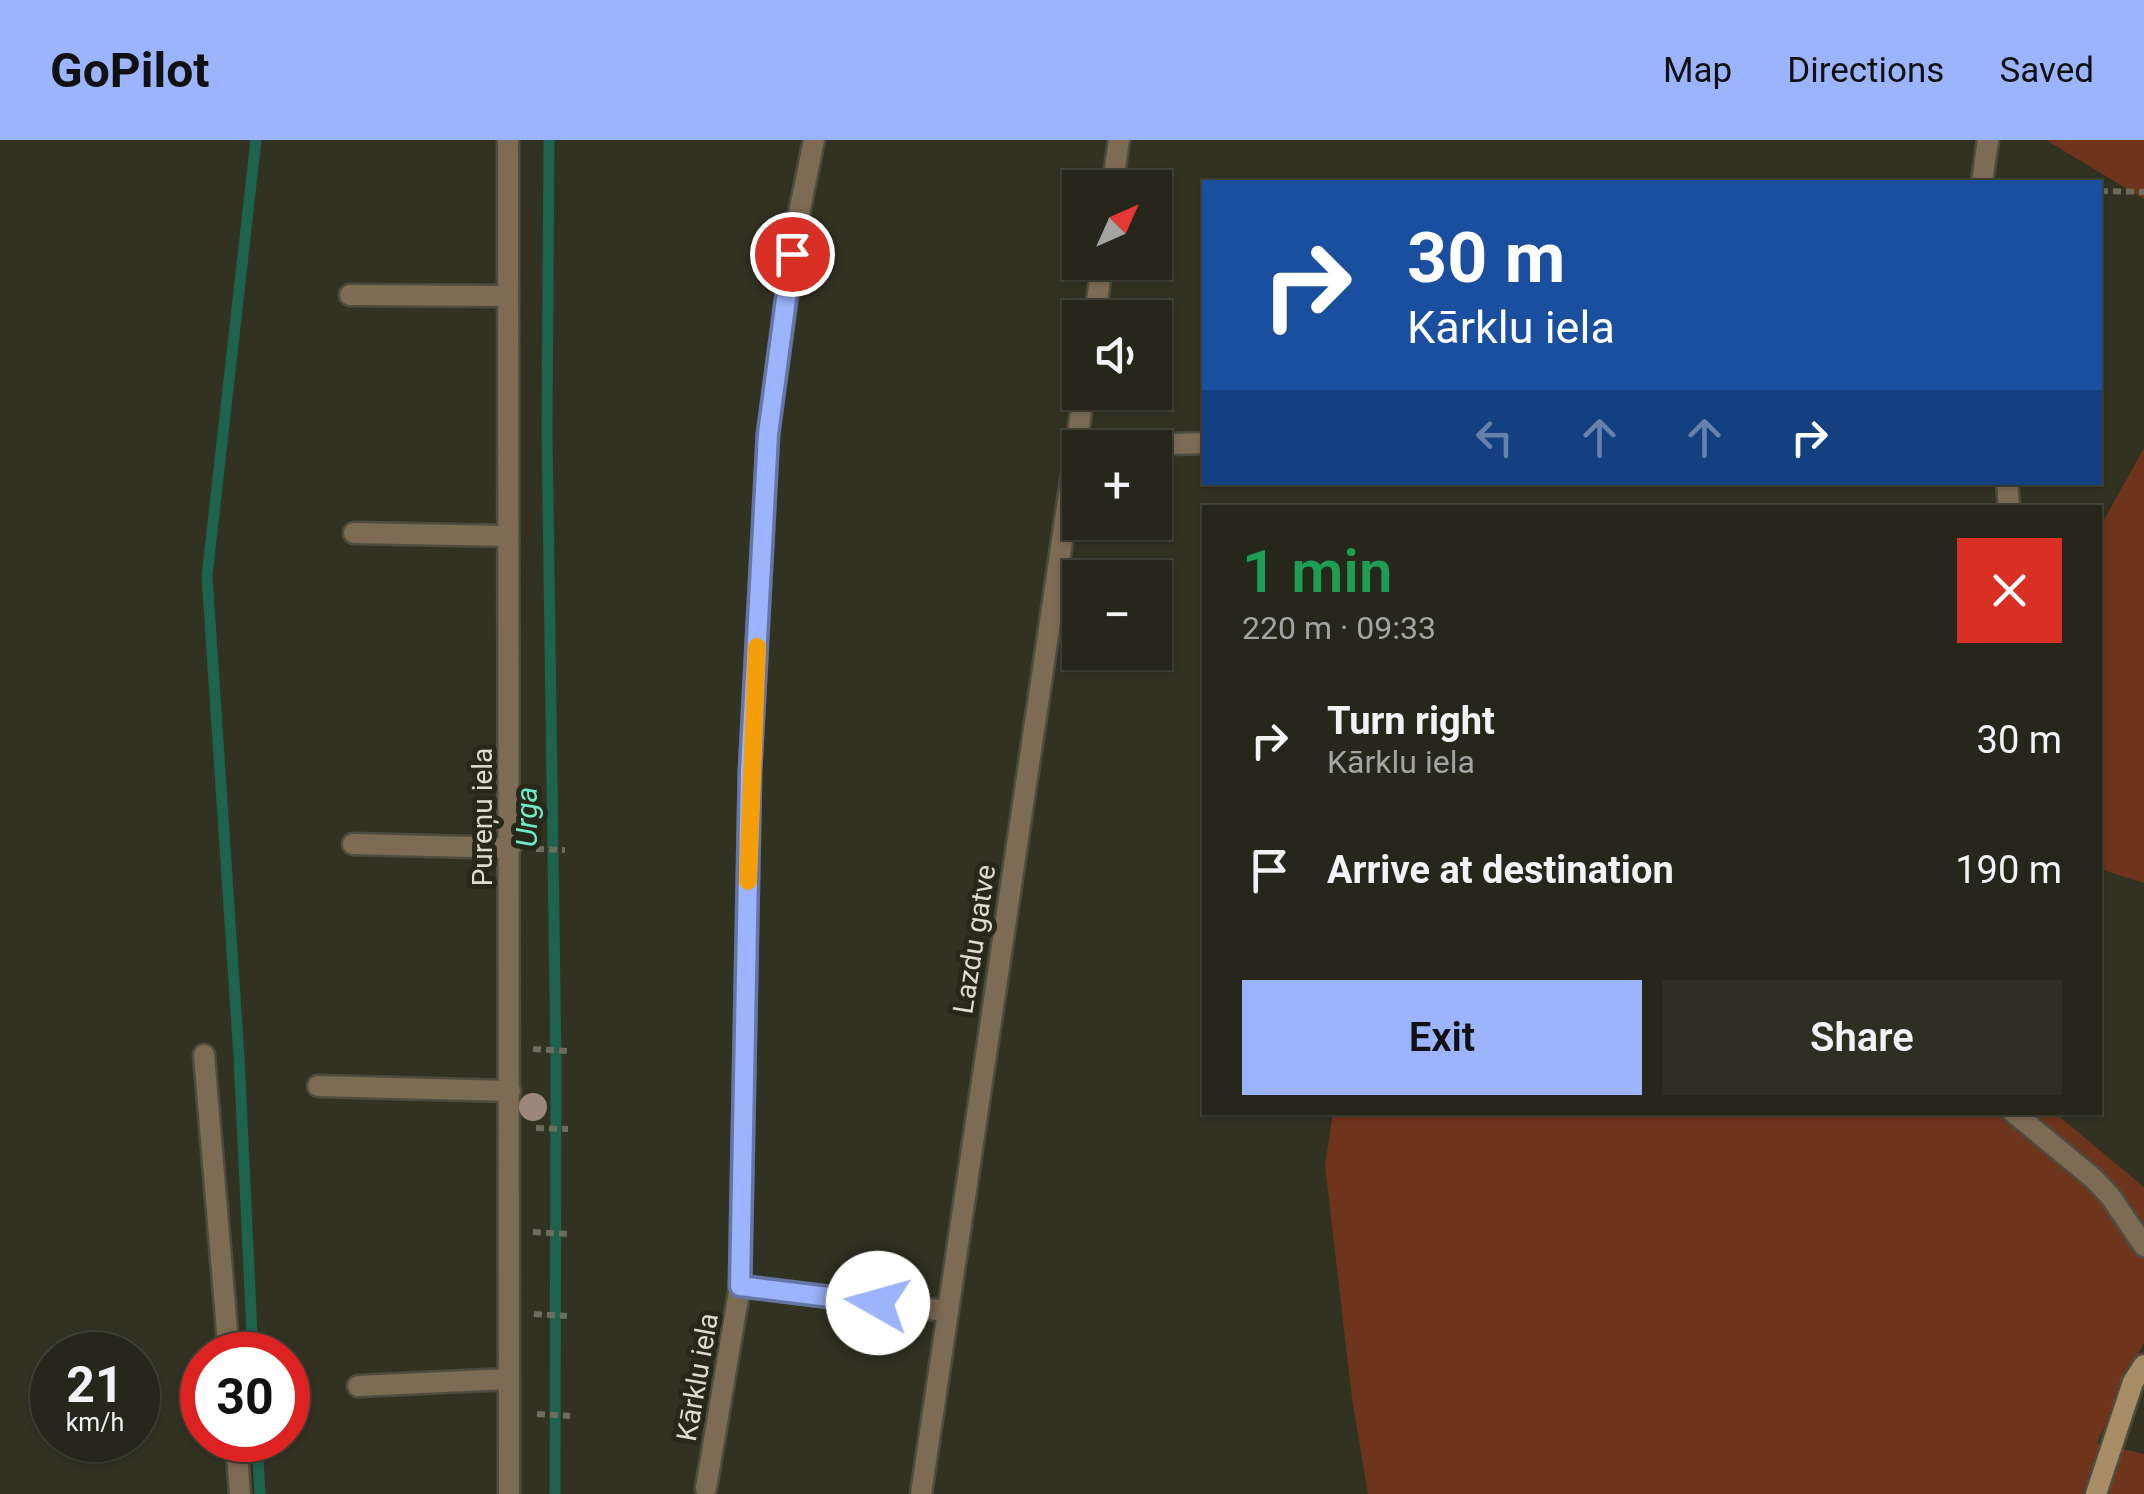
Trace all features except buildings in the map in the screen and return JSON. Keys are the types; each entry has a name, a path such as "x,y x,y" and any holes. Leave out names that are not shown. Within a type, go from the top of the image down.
{"street":[{"name":"Pureņu iela","path":"508,140 509,1494"},
{"name":"Kārklu iela","path":"706,1488 740,1286 750,771 768,434 798,218 814,140"},
{"path":"1115,170 1119,140"},
{"path":"1982,180 1988,140"},
{"path":"350,296 508,296"},
{"path":"1172,443 1202,442"},
{"path":"354,532 508,536"},
{"name":"Lazdu gatve","path":"921,1494 1063,540"},
{"path":"353,844 510,848"},
{"path":"204,1055 227,1332"},
{"path":"318,1086 510,1091"},
{"path":"2017,1115 2093,1178 2144,1246"},
{"path":"740,1286 946,1311"},
{"path":"2096,1494 2134,1382 2144,1365"},
{"path":"358,1386 509,1380"},
{"path":"238,1462 240,1494"}],"path":[{"path":"2102,191 2144,192"},
{"path":"536,849 565,850"},
{"path":"538,1049 567,1050"},
{"path":"539,1128 568,1129"},
{"path":"538,1232 566,1234"},
{"path":"538,1315 567,1316"},
{"path":"541,1414 570,1416"}],"shaded area":[{"path":"2046,140 2144,140 2144,199"},
{"path":"2144,448 2144,883 2102,870 2102,523"},
{"path":"1333,1115 2057,1115 2144,1187 2144,1342 2097,1443 2144,1454 2144,1494 1368,1494 1352,1398 1325,1165"}],"waterway":[{"path":"252,1332 239,1057 207,576 256,140"},
{"name":"Urga","path":"549,140 547,431 556,1064 555,1494"},
{"path":"258,1462 260,1494"}],"slow traffic":[{"path":"748,881 757,647"}],"route":[{"path":"792,254 768,434 750,771 740,1286 878,1303"}]}
